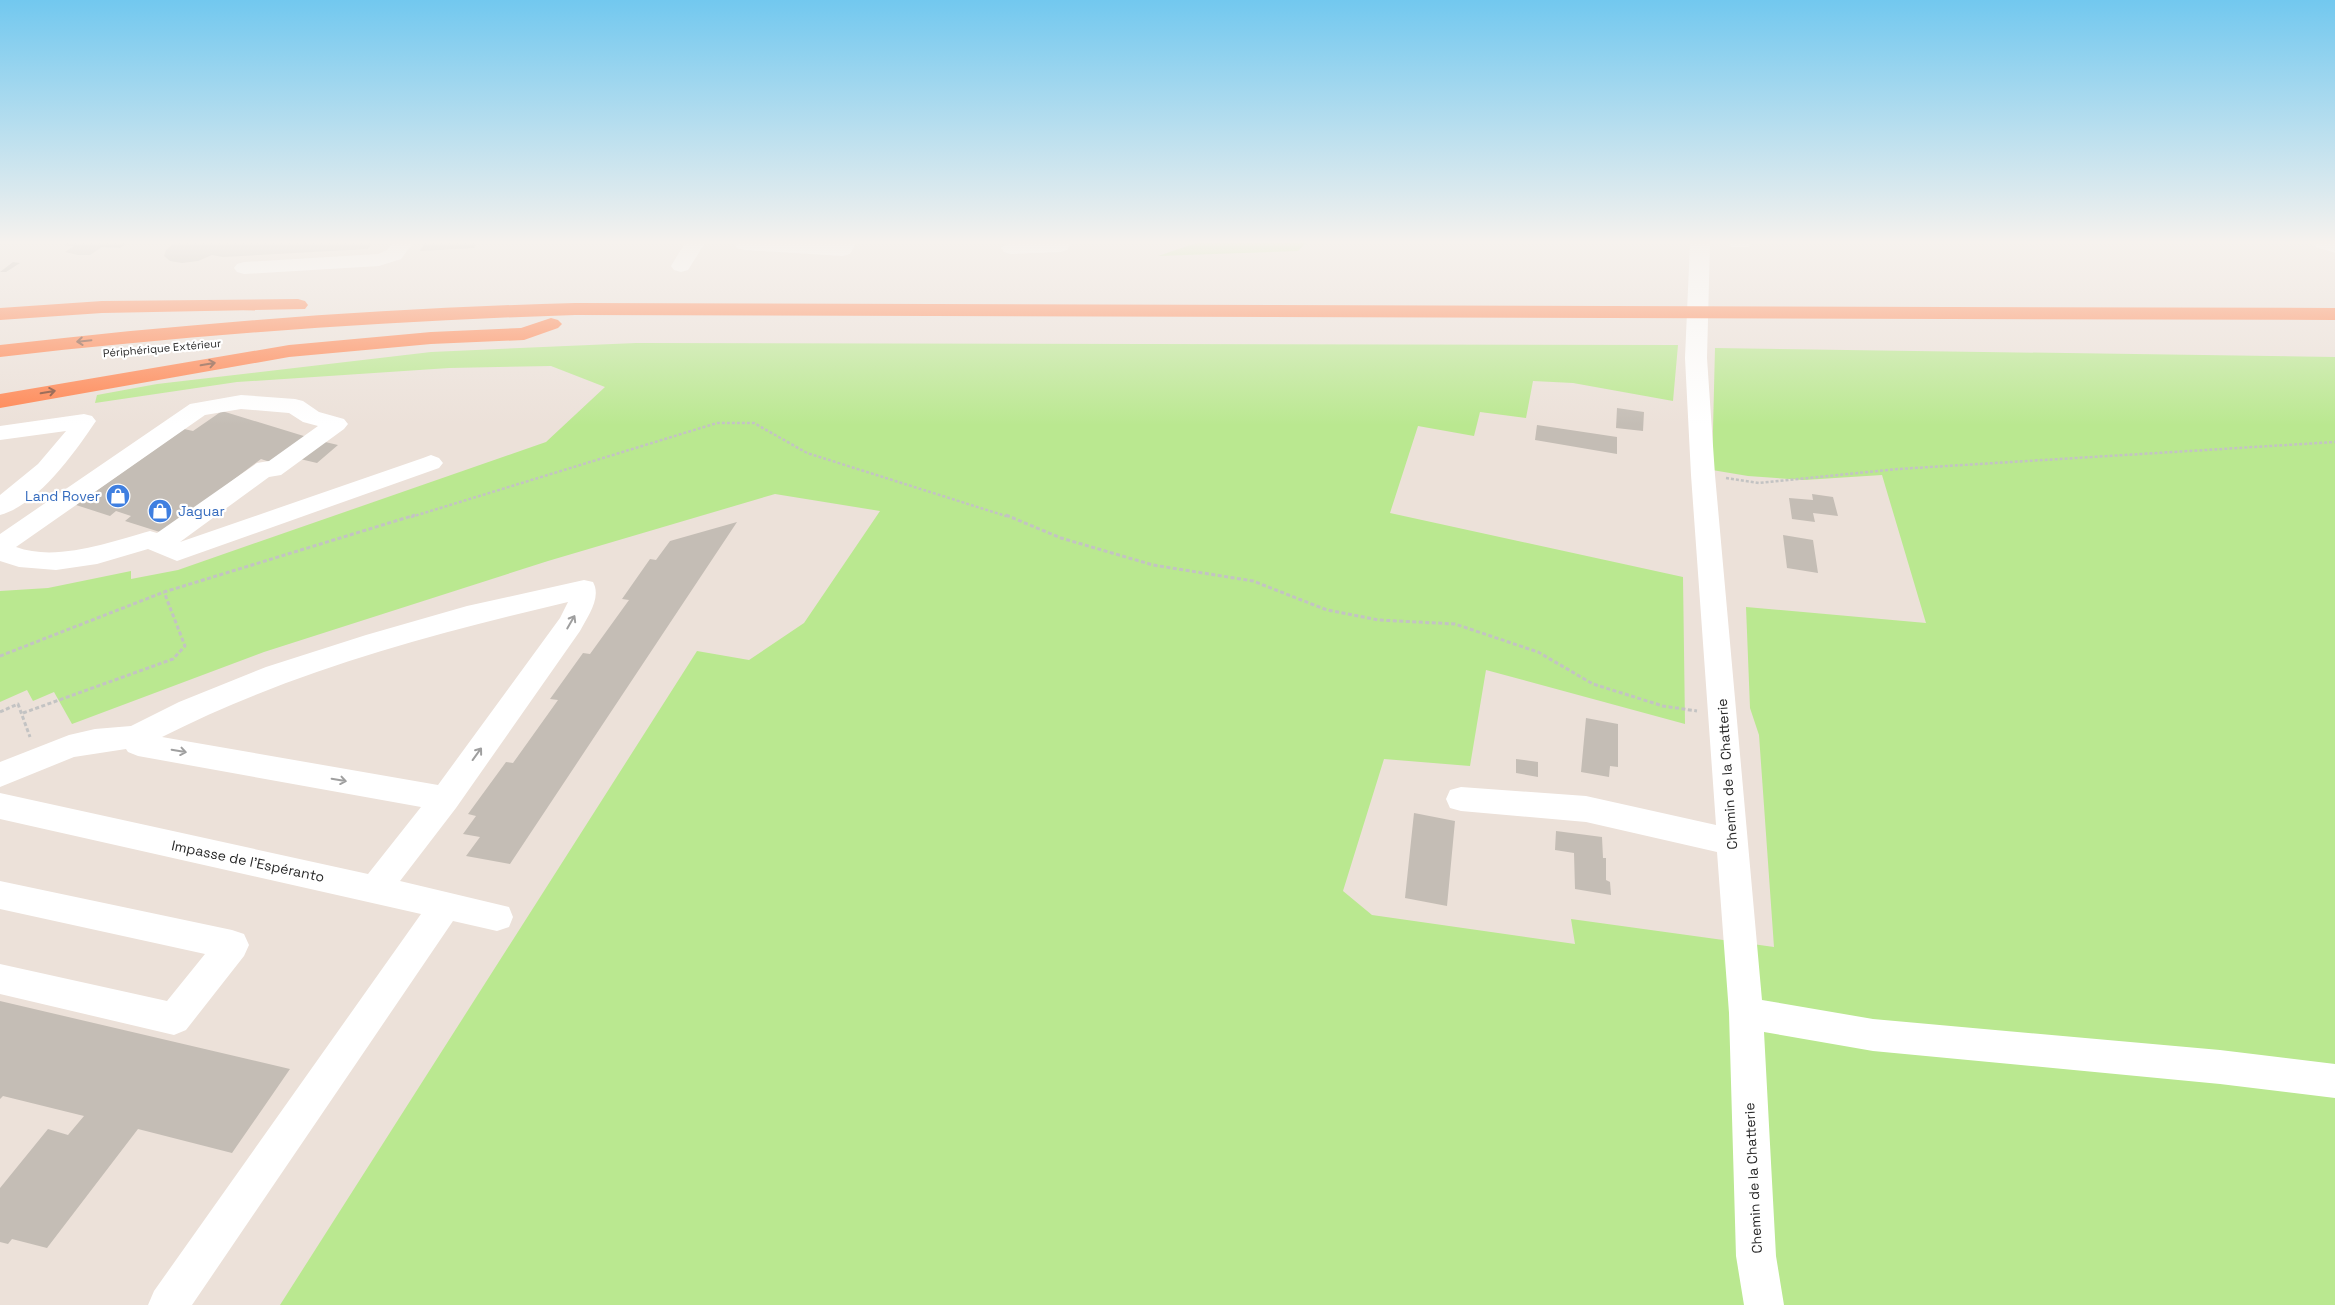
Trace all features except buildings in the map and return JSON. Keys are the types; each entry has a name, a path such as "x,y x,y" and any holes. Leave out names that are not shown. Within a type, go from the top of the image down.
{"highway":[{"path":"0,314 102,307 370,304"},
{"path":"450,304 464,312"},
{"path":"0,351 238,326 464,312 693,308 2335,314"},
{"name":"Périphérique Extérieur","path":"0,366 293,336 429,328 551,324 737,323 2335,329"},
{"path":"0,401 289,352 422,338 524,334 551,324"}],"street":[{"name":"Chemin de la Chatterie","path":"1697,304 1696,358 1746,1013 1756,1256 1764,1305"},
{"path":"0,546 198,409 241,402 295,406 311,417 336,424 273,470 265,468 159,544"},
{"path":"0,433 84,422 63,453 44,475 0,507"},
{"path":"0,551 19,558 56,561 97,555 150,540 177,552 431,463"},
{"path":"0,775 70,747 95,741 135,737 189,710 286,671 376,642 449,621 584,589 582,601 570,624 445,798 376,889"},
{"path":"135,737 138,744 445,798"},
{"path":"1461,799 1586,809 1732,842"},
{"name":"Impasse de l'Espéranto","path":"0,806 497,917"},
{"path":"0,895 232,945 174,1019 0,979"},
{"path":"168,1305 446,905"},
{"path":"1746,1013 1872,1035 2132,1057 2335,1081"}],"path":[{"path":"0,656 164,592 717,423 754,423 807,453 996,511 1070,540 1153,565 1253,581 1327,610 1379,620 1455,624 1538,652 1593,684 1663,706 1723,715"},
{"path":"1704,475 1759,483 1898,469 2335,442"},
{"path":"0,712 18,704 24,713 173,659 185,646 164,592"}],"green space":[{"path":"636,343 1678,345 1673,401 1573,383 1533,381 1526,418 1480,412 1474,436 1418,426 1390,513 1683,577 1685,724 1486,670 1470,766 1384,759 1343,891 1372,915 1575,944 1571,919 1774,947 1759,735 1750,708 1746,607 1926,623 1882,475 1804,480 1748,476 1712,470 1715,348 2335,357 2335,1305 280,1305 697,651 749,660 804,623 880,511 775,494 548,561 264,652 72,724 54,692 33,701 27,690 0,702 0,591 48,588 131,571 131,579 178,570 546,442 605,387 551,366 449,368 237,382 95,403 97,395 157,384 431,352"}],"place":[{"name":"Land Rover","path":"118,496"},
{"name":"Jaguar","path":"160,511"}]}
